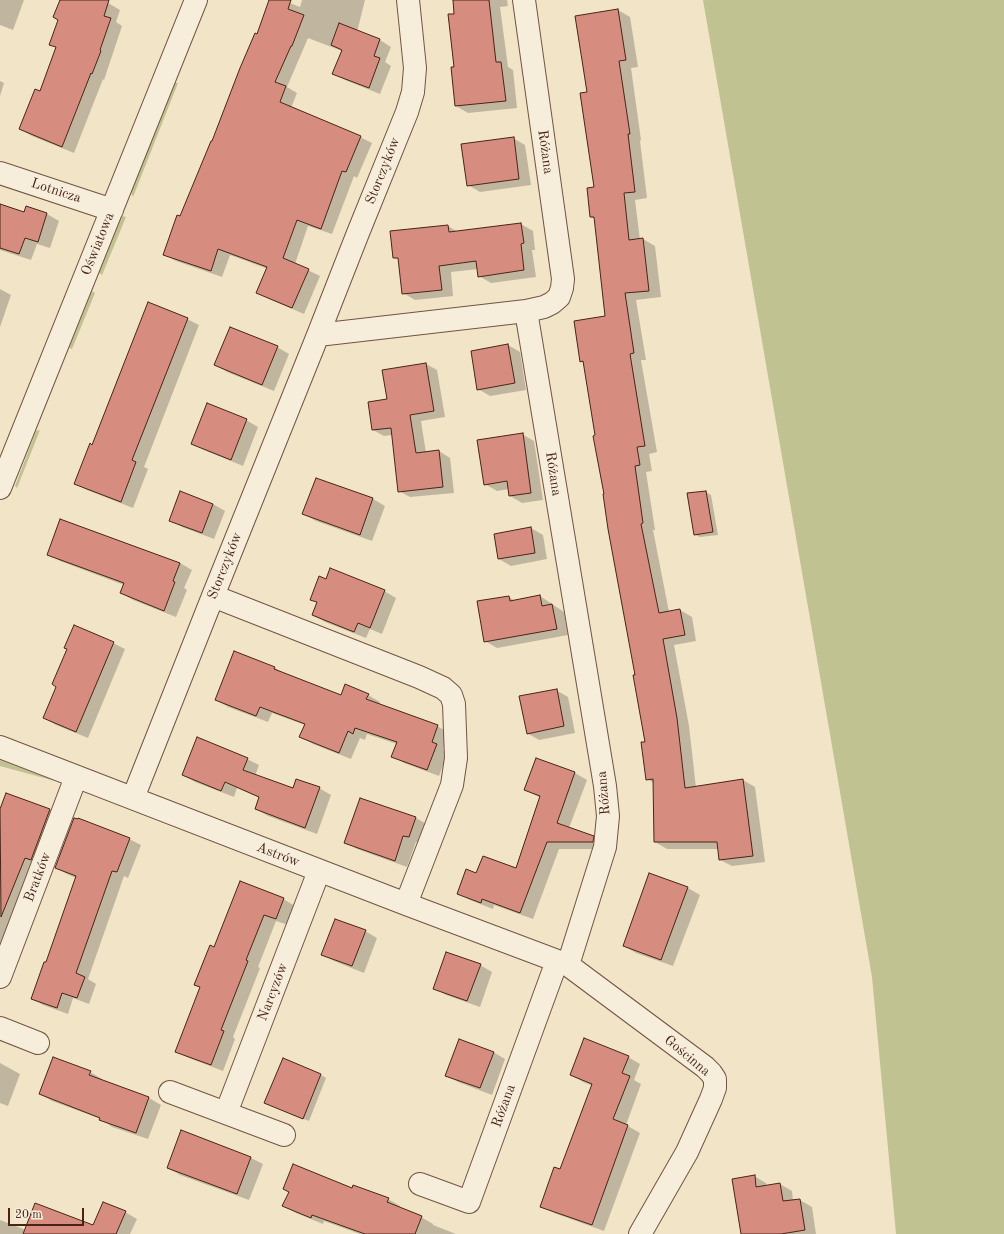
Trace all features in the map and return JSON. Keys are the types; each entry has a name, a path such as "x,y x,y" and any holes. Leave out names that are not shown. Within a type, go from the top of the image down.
{"street":[{"name":"Oświatowa","path":"0,488 196,0"},
{"name":"Storczyków","path":"133,798 397,138 413,92 415,68 408,0"},
{"name":"Różana","path":"420,1184 469,1202 563,963 605,847 608,816 605,786 526,311 544,307 559,297 563,279 524,0"},
{"name":"Lotnicza","path":"0,173 112,210"},
{"path":"318,335 526,311"},
{"path":"213,596 419,677 443,688 451,695 454,704 456,758 452,785 406,904"},
{"name":"Astrów","path":"0,747 319,871 563,963"},
{"name":"Bratków","path":"0,977 76,777"},
{"name":"Narcyzów","path":"226,1113 319,871"},
{"name":"Gościnna","path":"563,963 705,1067 714,1079 715,1088 687,1152 640,1234"},
{"path":"0,1028 38,1043"},
{"path":"170,1092 284,1135"}],"green space":[{"path":"703,0 1004,0 1004,1234 896,1234 872,977"},
{"path":"175,83 178,83 133,197 131,193"},
{"path":"122,216 126,217 102,275 99,273"},
{"path":"92,291 95,293 72,349 69,348"},
{"path":"40,430 17,488 15,486 36,431"},
{"path":"0,758 52,778 55,781 0,766"}],"building":[{"path":"60,0 109,0 104,16 111,18 100,50 101,51 62,147 19,129 35,89 40,91 56,47 49,45 58,20 53,17"},
{"path":"269,0 291,0 288,9 304,15 292,46 275,82 286,86 280,102 361,136 346,172 342,171 321,229 297,220 283,258 309,269 292,308 256,293 267,267 218,249 211,271 163,255 177,215 180,216 212,141 240,68 255,33 257,34"},
{"path":"453,0 489,0 496,62 501,62 506,101 455,106 451,67 454,67 448,14 454,14"},
{"path":"618,9 626,60 619,61 630,134 628,134 635,192 624,193 629,240 643,238 649,291 625,293 634,353 630,354 645,446 637,447 640,465 635,466 643,523 641,524 659,613 680,609 685,635 663,639 677,718 685,788 743,779 753,856 719,860 717,842 654,842 653,779 646,780 641,742 645,742 633,675 635,675 608,529 583,361 580,362 574,321 605,316 594,217 590,217 587,188 594,187 580,93 587,92 575,16"},
{"path":"339,23 380,39 374,56 380,58 369,88 332,74 342,50 331,45"},
{"path":"514,137 519,179 467,186 461,144"},
{"path":"0,204 24,212 26,206 47,213 38,242 25,238 19,254 0,248"},
{"path":"521,223 524,243 521,244 524,270 478,277 476,261 439,266 442,290 402,294 398,258 393,258 390,231 448,225 449,232"},
{"path":"148,302 188,318 132,460 136,462 121,502 74,484 90,443 92,445"},
{"path":"230,327 278,346 262,385 214,365"},
{"path":"508,344 515,383 477,390 471,351"},
{"path":"426,363 434,411 410,415 416,453 439,450 443,487 398,492 391,428 372,430 368,402 387,399 382,370"},
{"path":"207,403 247,419 231,460 191,444"},
{"path":"523,433 531,493 509,496 507,481 484,485 477,440"},
{"path":"316,478 373,498 360,535 302,514"},
{"path":"180,491 213,504 202,533 169,521"},
{"path":"706,491 713,532 694,535 687,493"},
{"path":"60,519 180,563 173,581 175,582 164,611 120,593 124,583 47,555"},
{"path":"531,527 535,553 498,559 494,534"},
{"path":"330,568 385,590 370,628 358,623 354,632 312,615 317,602 310,600 319,576 326,579"},
{"path":"540,595 542,606 552,604 557,629 484,642 477,601 509,596 510,601"},
{"path":"74,625 114,642 76,732 43,718 56,687 52,684 67,649 64,648"},
{"path":"234,651 275,667 274,669 341,695 345,684 369,694 366,699 438,725 432,742 437,744 427,770 391,757 397,742 355,728 353,734 348,731 339,753 299,737 305,724 260,707 256,716 215,700"},
{"path":"557,689 564,726 527,734 519,696"},
{"path":"197,737 248,758 243,770 293,788 296,779 320,787 305,828 255,809 259,797 225,782 221,791 182,775"},
{"path":"536,758 575,772 557,823 594,836 593,842 547,842 520,913 482,899 481,903 457,894 466,869 476,873 483,856 516,868 540,796 524,790"},
{"path":"6,793 50,809 31,860 25,858 1,917 0,809"},
{"path":"360,798 416,817 409,837 403,836 395,861 344,843"},
{"path":"74,818 78,818 130,838 117,872 112,871 76,973 85,977 77,998 62,993 57,1008 31,999 44,962 46,962 76,876 55,868"},
{"path":"649,873 688,887 661,960 623,946"},
{"path":"240,881 284,898 276,919 264,915 221,1030 224,1031 211,1065 175,1052 200,987 194,985 210,945 214,947"},
{"path":"335,919 366,930 352,966 321,955"},
{"path":"446,952 481,964 467,1001 433,989"},
{"path":"584,1038 629,1056 622,1073 630,1076 613,1119 628,1125 592,1225 540,1207 554,1167 560,1169 592,1084 570,1075"},
{"path":"459,1039 494,1052 480,1088 445,1076"},
{"path":"53,1057 91,1071 89,1075 149,1097 136,1133 99,1120 100,1118 39,1094"},
{"path":"283,1058 321,1074 303,1119 264,1103"},
{"path":"181,1130 251,1157 237,1194 167,1168"},
{"path":"293,1164 352,1188 353,1185 389,1198 387,1202 422,1216 415,1234 365,1234 312,1215 311,1218 282,1206 289,1192 283,1189"},
{"path":"755,1175 756,1187 780,1183 783,1201 800,1199 805,1230 781,1234 741,1234 732,1179"},
{"path":"103,1202 126,1211 116,1234 23,1234 35,1203 93,1225"}]}
